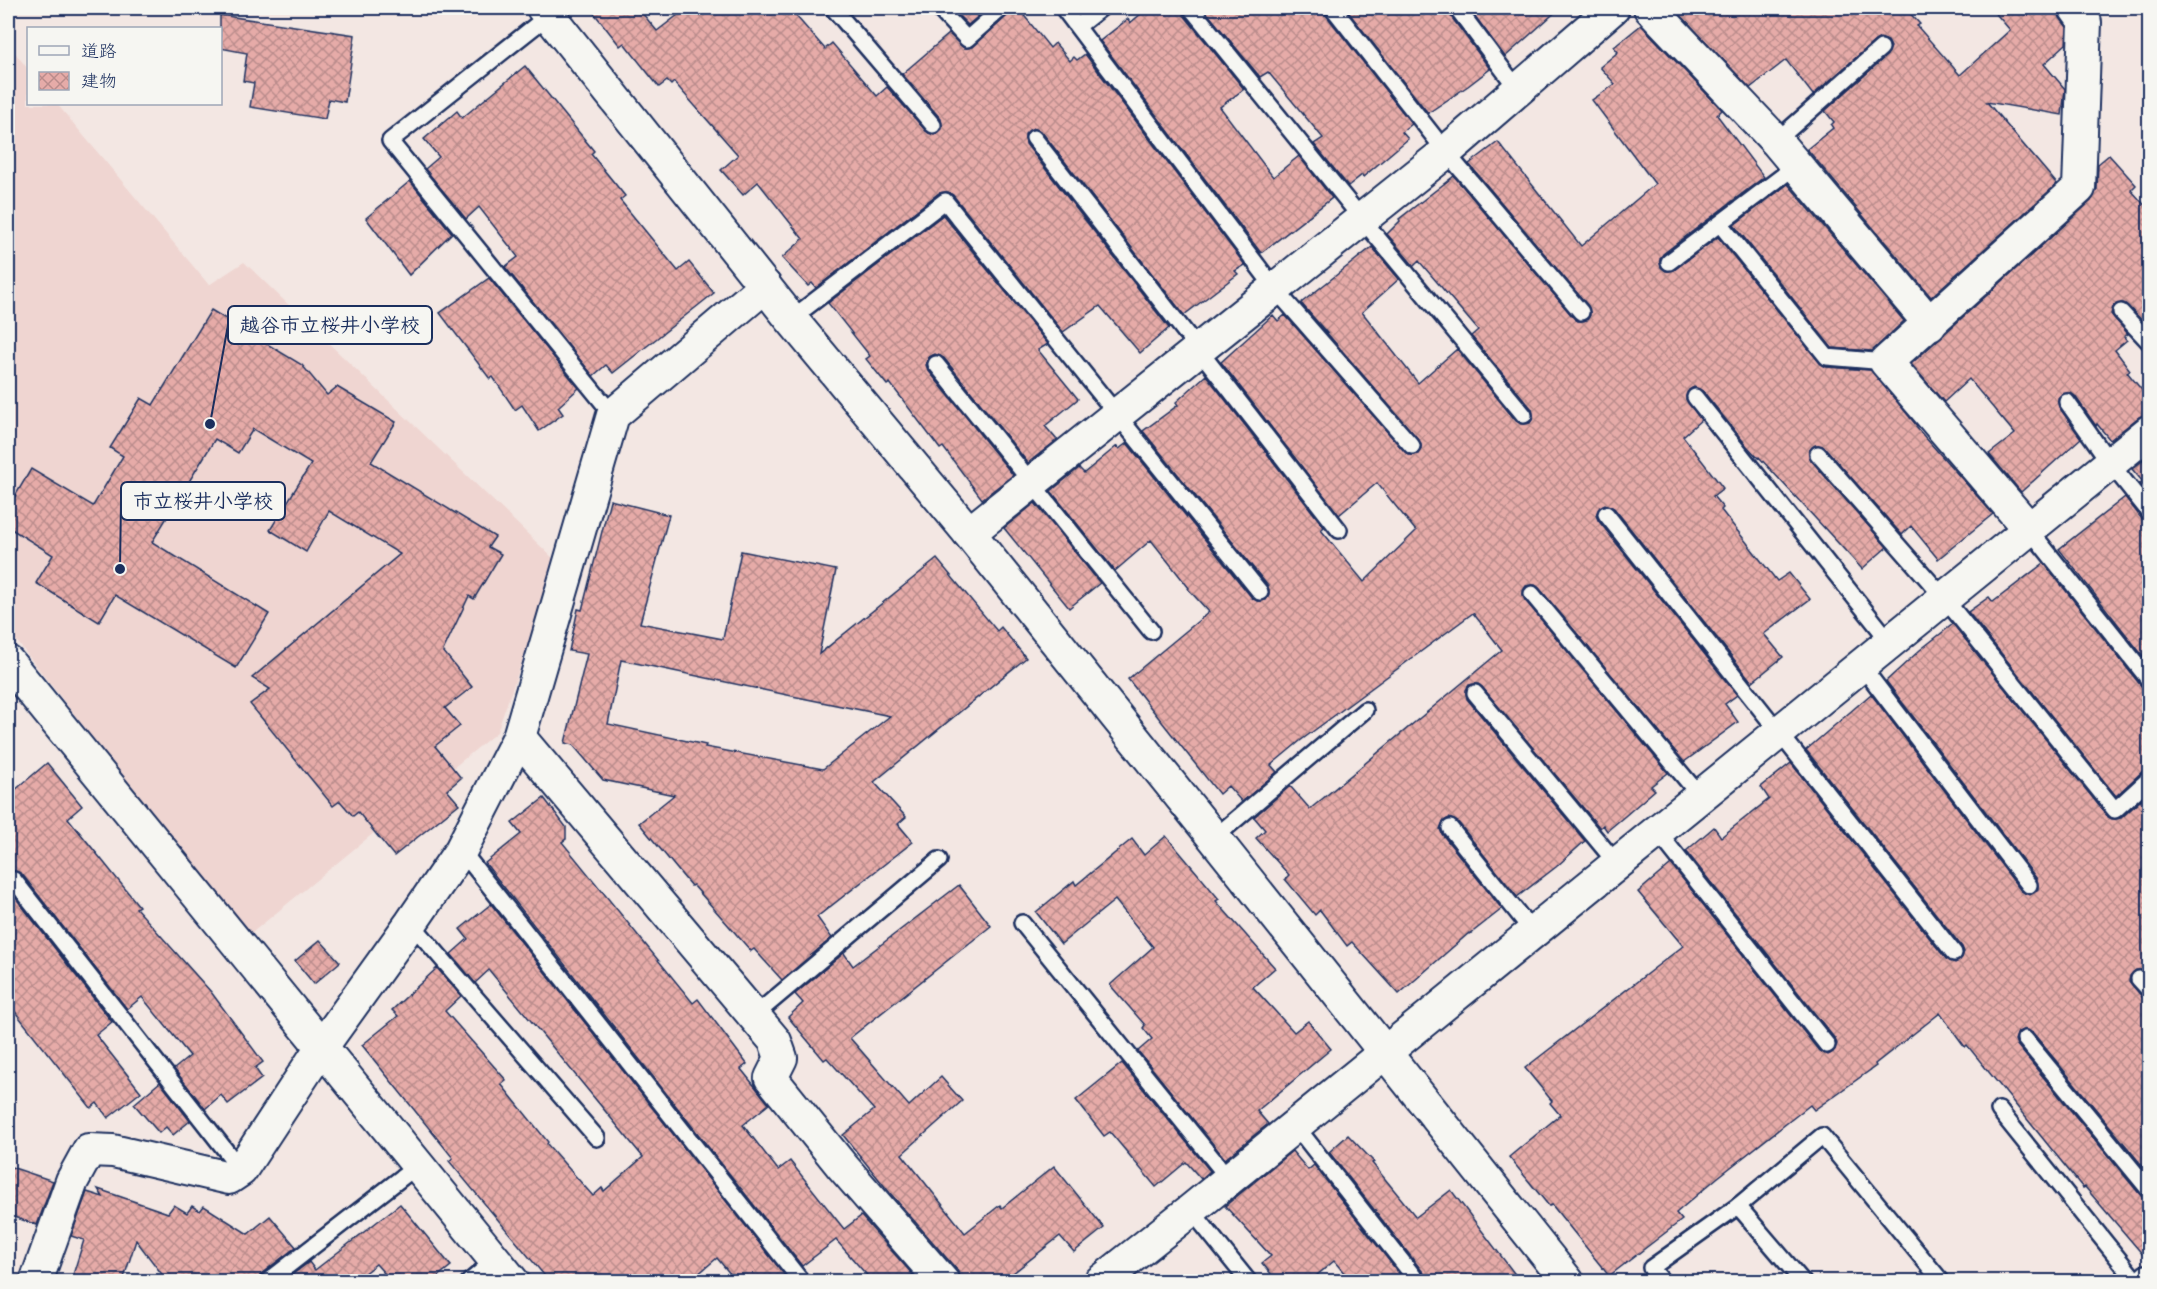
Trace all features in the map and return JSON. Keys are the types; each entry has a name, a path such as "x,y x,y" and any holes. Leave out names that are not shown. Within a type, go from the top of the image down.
{"street":[{"path":"969,533 1446,152 1614,8"},
{"path":"1650,8 1776,141 1930,324"},
{"path":"2030,529 1886,362 2079,188 2085,22 2075,8"},
{"path":"550,10 791,319 969,533 1568,1281"},
{"path":"36,1281 72,1181 89,1150 113,1151 229,1178 241,1170 321,1048 411,923 460,850 519,737 613,415 765,286"},
{"path":"1100,1281 1191,1210 2150,431"},
{"path":"8,662 504,1271"},
{"path":"519,737 755,1015 775,1041 781,1058 771,1078 842,1166 943,1281"}],"lane":[{"path":"833,8 933,125"},
{"path":"938,8 967,39 1002,8"},
{"path":"1064,8 1276,290 1412,446"},
{"path":"1078,26 1101,8"},
{"path":"1191,8 1524,415"},
{"path":"1333,8 1446,152 1581,312"},
{"path":"1457,8 1519,91"},
{"path":"550,10 390,141 613,415"},
{"path":"1776,141 1881,48"},
{"path":"1034,138 1339,530"},
{"path":"1669,262 1797,165"},
{"path":"791,319 945,201 1260,592"},
{"path":"1720,224 1827,357 1886,362"},
{"path":"2121,312 2150,343"},
{"path":"936,363 1151,631"},
{"path":"1695,397 1890,642"},
{"path":"2067,402 2110,463 2150,513"},
{"path":"1818,454 1944,598 2115,810 2150,778"},
{"path":"1606,514 1954,953"},
{"path":"2030,529 2150,681"},
{"path":"1532,594 1700,796"},
{"path":"1862,665 2029,885"},
{"path":"1475,693 1617,864"},
{"path":"1214,838 1365,710"},
{"path":"1450,828 1533,932"},
{"path":"1658,831 1827,1045"},
{"path":"460,850 802,1281"},
{"path":"755,1015 939,860"},
{"path":"14,880 241,1170"},
{"path":"411,923 597,1138"},
{"path":"1022,923 1229,1179"},
{"path":"2139,979 2150,992"},
{"path":"2025,1039 2150,1191"},
{"path":"1999,1110 2137,1281"},
{"path":"1295,1125 1418,1281"},
{"path":"1663,1281 1651,1268 1738,1206 1822,1136 1942,1281"},
{"path":"267,1281 418,1165"},
{"path":"1738,1206 1803,1281"},
{"path":"1191,1210 1249,1281"},
{"path":"469,1281 504,1271"}],"shaded area":[{"path":"8,44 27,68 27,105 58,105 209,285 244,262 557,562 497,732 248,936 8,630"}],"building":[{"path":"590,8 638,8 657,31 687,8 789,8 825,49 832,43 877,96 887,87 926,131 934,135 942,129 941,119 902,74 949,34 964,48 973,47 1008,15 1012,8 1018,8 1050,48 1055,43 1070,61 1074,57 1077,60 1085,54 1245,265 1235,271 1238,274 1184,315 1042,132 1033,128 1025,134 1026,144 1169,328 1140,353 1100,306 1063,332 953,195 948,192 939,193 816,288 812,283 808,286 782,258 803,239 758,182 743,195 721,170 738,155 674,82 671,85 667,81 659,87 624,43 620,46"},
{"path":"951,8 988,8 968,25"},
{"path":"1148,8 1182,8 1183,14 1244,89 1220,107 1273,177 1299,156 1332,198 1261,253 1100,41 1128,19 1130,23"},
{"path":"1203,8 1323,8 1325,14 1412,124 1402,132 1408,139 1363,177 1362,175 1348,186 1314,144 1323,138 1268,72 1260,77"},
{"path":"1345,8 1447,8 1449,14 1490,69 1428,113"},
{"path":"1469,8 1560,8 1505,57"},
{"path":"1674,8 1905,8 1920,24 1917,26 1960,75 2010,30 1991,8 2057,8 2060,18 2067,27 2066,44 2044,64 2065,89 2062,115 1987,102 2057,184 1931,297 1807,149 1833,128 1831,125 1834,122 1825,111 1887,55 1891,47 1888,41 1880,38 1875,41 1813,95 1786,60 1750,88"},
{"path":"220,15 355,35 345,102 329,99 325,119 250,107 254,83 243,81 247,53 222,48 222,27 220,27"},
{"path":"1641,25 1722,110 1717,115 1764,177 1663,254 1660,259 1661,267 1666,271 1674,270 1718,237 1820,363 1826,367 1871,370 1916,427 1993,514 1938,559 1911,526 1902,535 1825,448 1816,445 1809,451 1811,460 1887,547 1862,569 1747,446 1703,391 1694,387 1689,390 1686,399 1701,420 1683,436 1723,488 1713,496 1723,508 1721,510 1777,581 1789,573 1810,599 1764,634 1783,657 1752,682 1614,508 1605,504 1600,507 1596,515 1598,520 1737,695 1725,704 1738,722 1684,762 1539,588 1535,585 1526,586 1523,591 1525,600 1668,773 1651,786 1655,790 1607,831 1603,825 1600,828 1482,687 1478,684 1469,685 1466,690 1467,699 1585,841 1517,897 1458,822 1449,818 1444,821 1440,829 1442,834 1502,909 1469,933 1399,994 1352,942 1347,946 1320,910 1315,915 1285,879 1289,875 1256,838 1265,830 1254,817 1290,786 1310,809 1502,650 1473,613 1300,741 1271,765 1277,772 1242,802 1228,786 1219,794 1128,679 1209,612 1188,589 1151,540 1115,571 1051,491 1079,468 1084,473 1117,446 1119,449 1127,443 1252,598 1257,601 1266,600 1269,595 1268,586 1143,431 1178,405 1176,402 1206,375 1324,527 1321,530 1364,582 1416,531 1377,483 1339,515 1221,362 1273,315 1278,321 1285,315 1405,452 1409,455 1418,454 1421,449 1419,440 1301,303 1372,247 1399,279 1362,312 1418,383 1457,349 1516,421 1521,424 1530,423 1533,418 1532,409 1471,336 1478,330 1419,261 1414,266 1387,234 1400,221 1399,219 1454,176 1574,318 1578,321 1587,320 1590,315 1588,306 1469,164 1498,142 1581,246 1655,184 1592,100 1615,84 1600,67 1618,52 1614,47"},
{"path":"525,66 594,151 591,154 625,196 620,200 678,271 689,262 714,293 613,373 606,365 593,376 505,267 518,257 479,207 466,219 425,169 439,157 424,139 457,111 462,118"},
{"path":"2109,155 2136,185 2131,190 2150,211 2150,316 2143,321 2123,303 2114,305 2111,314 2128,334 2124,337 2127,340 2115,350 2130,370 2127,372 2150,400 2150,413 2139,417 2110,440 2097,424 2096,426 2075,396 2071,393 2062,394 2058,398 2059,407 2081,438 2021,492 1989,454 2015,434 1969,379 1944,402 1911,364 2091,201 2097,189 2098,164"},
{"path":"410,181 452,233 409,275 366,218"},
{"path":"1788,184 1904,321 1872,351 1832,348 1734,225"},
{"path":"943,215 1048,344 1038,350 1078,399 1045,426 1057,440 1028,463 944,358 935,354 929,357 926,365 928,370 1013,475 982,499 943,447 940,449 890,383 887,385 866,359 870,356 828,303"},
{"path":"489,278 579,388 558,407 563,414 539,431 522,405 515,410 493,377 490,379 440,313"},
{"path":"211,310 302,365 327,395 337,387 396,422 371,462 495,537 488,547 501,554 474,599 469,596 443,651 472,687 445,708 460,726 435,746 461,778 447,790 459,804 394,856 358,812 353,816 340,801 333,806 250,704 270,689 252,678 400,554 329,511 306,552 270,530 311,464 253,429 238,453 215,439 152,542 269,614 236,668 115,595 99,622 36,583 53,555 8,527 8,508 31,469 93,506 123,456 110,448 141,398 153,405"},
{"path":"2150,455 2150,497 2140,484 2143,482 2132,469"},
{"path":"2125,497 2142,519 2150,522 2150,665 2059,549"},
{"path":"610,500 669,515 640,623 723,639 741,551 836,570 819,654 937,559 997,631 1001,627 1026,658 874,782 906,817 898,824 913,842 817,917 832,938 782,980 754,949 751,951 693,885 691,886 639,823 674,795 603,780 573,745 565,743 587,654 569,651 578,609 582,610","holes":["621,660 890,716 823,769 705,747 706,745 608,724"]},
{"path":"1035,503 1100,583 1069,608 1004,528"},
{"path":"2044,563 2142,687 2150,690 2150,768 2143,771 2116,796 1968,612 1989,597 1993,602"},
{"path":"1953,624 2108,817 2121,818 2150,792 2150,976 2142,970 2136,970 2130,976 2129,981 2143,998 2150,1000 2150,1175 2033,1033 2023,1030 2018,1032 2015,1040 2142,1197 2150,1200 2150,1263 2085,1187 2083,1188 1967,1045 1965,1047 1940,1013 1875,1064 1876,1066 1814,1110 1810,1105 1717,1178 1676,1213 1682,1220 1609,1276 1552,1205 1549,1206 1509,1157 1560,1115 1550,1103 1552,1101 1525,1068 1683,946 1638,892 1671,864 1819,1051 1828,1055 1833,1052 1837,1044 1835,1039 1686,851 1714,827 1721,837 1769,799 1761,787 1791,763 1946,959 1955,963 1960,960 1964,952 1962,947 1806,750 1871,694 2021,891 2030,895 2038,889 2037,879 1886,681"},
{"path":"47,763 82,806 68,818 139,906 136,908 211,992 263,1062 255,1068 262,1078 228,1104 221,1095 205,1109 174,1069 190,1056 142,997 127,1009 22,874 13,870 8,873 8,796"},
{"path":"544,798 566,827 566,839 562,842 693,1003 698,999 747,1064 741,1069 769,1104 743,1125 778,1170 790,1161 844,1229 861,1216 913,1275 906,1281 872,1281 836,1240 802,1266 485,863 521,834 512,823"},
{"path":"1166,836 1219,899 1216,901 1275,968 1253,987 1294,1032 1308,1021 1331,1049 1257,1111 1268,1124 1225,1159 1138,1051 1152,1039 1143,1028 1145,1025 1110,985 1153,947 1115,900 1061,944 1036,912 1074,881 1076,885 1132,839 1144,855"},
{"path":"959,885 991,926 850,1038 909,1106 941,1077 962,1101 902,1154 965,1233 1000,1205 1002,1208 1054,1166 1104,1228 1074,1252 1060,1236 1003,1281 963,1281 957,1270 890,1193 843,1135 874,1110 827,1058 824,1060 788,1017 803,1003 795,994 844,953 853,966"},
{"path":"8,888 112,1022 96,1035 141,1092 108,1118 97,1103 91,1108 8,1003"},
{"path":"491,904 787,1278 782,1281 736,1281 717,1258 690,1281 549,1281 449,1161 453,1158 362,1045 398,1016 392,1010 437,968 461,996 445,1011 506,1080 501,1084 548,1142 547,1144 593,1196 602,1188 604,1191 643,1157 489,970 475,983 451,954 468,939 460,929"},
{"path":"320,940 340,962 314,984 295,961"},
{"path":"1122,1063 1210,1171 1201,1179 1186,1162 1156,1187 1110,1132 1104,1136 1076,1100"},
{"path":"160,1082 190,1121 173,1135 166,1127 159,1133 134,1104"},
{"path":"1348,1135 1374,1162 1372,1163 1416,1217 1451,1190 1520,1281 1428,1281 1329,1152"},
{"path":"1292,1151 1308,1170 1314,1165 1405,1281 1351,1281 1334,1261 1310,1281 1277,1281 1262,1263 1271,1256 1225,1206"},
{"path":"8,1166 53,1181 37,1225 8,1215"},
{"path":"98,1189 168,1213 174,1205 187,1213 192,1206 200,1211 204,1206 248,1234 270,1216 296,1247 261,1274 257,1281 167,1281 136,1240 123,1281 71,1281 84,1240 71,1236 87,1192 103,1197"},
{"path":"400,1204 451,1266 432,1281 391,1281 376,1264 354,1281 284,1281 309,1262 315,1270"}],"place":[{"name":"越谷市立桜井小学校","path":"210,424"},
{"name":"市立桜井小学校","path":"120,569"}]}
